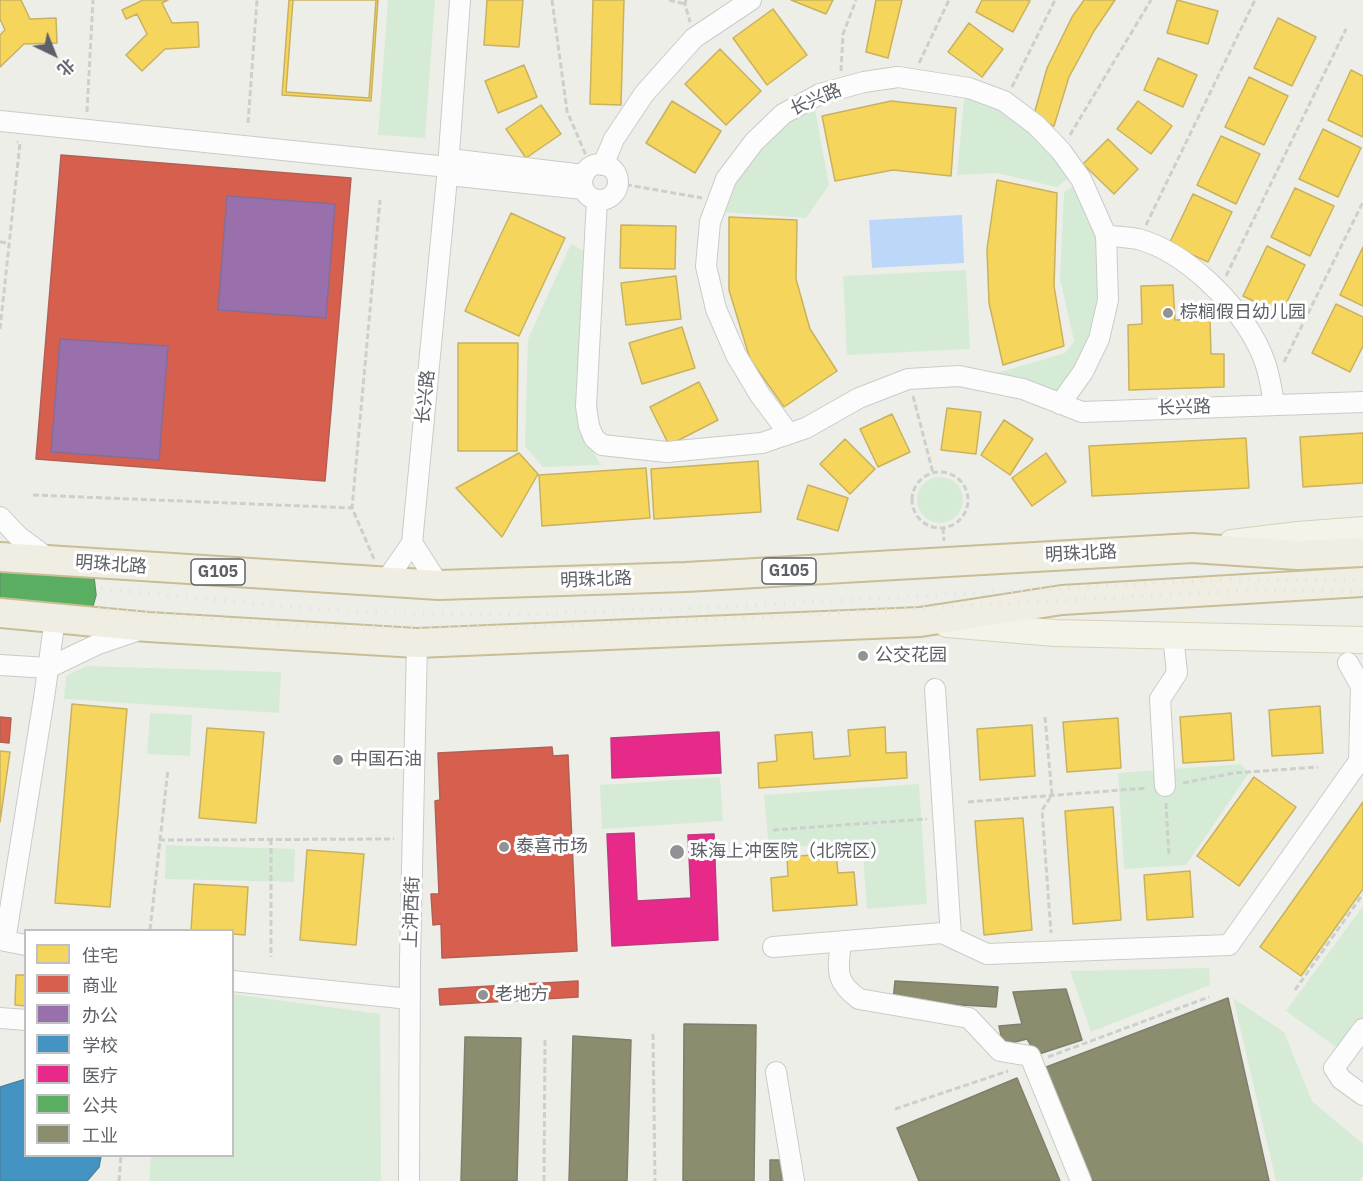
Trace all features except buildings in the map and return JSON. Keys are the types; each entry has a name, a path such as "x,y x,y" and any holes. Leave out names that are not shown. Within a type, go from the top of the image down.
{"highway":[{"name":"明珠北路","path":"0,557 439,585 686,577 1192,548 1298,555 1363,552"},
{"path":"0,613 148,627 417,643 920,622 1062,600 1363,582"}],"main road":[{"name":"明珠北路","path":"1192,548 1298,535 1363,530"},
{"path":"920,622 1055,633 1363,640"}],"street":[{"name":"长兴路","path":"385,582 412,543 448,167 460,0"},
{"path":"592,179 614,139 644,94 694,38 752,0"},
{"name":"长兴路","path":"789,434 760,395 736,355 716,309 706,266 710,222 726,179 754,142 783,114 820,94 864,82 898,77 969,88 1004,101 1036,125 1081,179 1106,235 1108,300 1099,339 1083,372 1060,404"},
{"path":"0,121 448,167 592,179"},
{"name":"长兴路","path":"592,179 586,406 589,426 594,438 602,446 667,452 762,443 806,428 859,398 908,379 959,376 1023,389 1082,412 1363,402"},
{"path":"592,179 603,200 613,194 617,183"},
{"path":"1106,235 1139,239 1165,251 1192,268 1218,292 1242,320 1259,347 1270,375 1274,405"},
{"path":"0,517 18,536 51,561"},
{"path":"412,543 439,585"},
{"path":"24,945 3,941 55,618"},
{"path":"0,665 48,668 98,644 148,627"},
{"path":"1165,786 1160,699 1177,673 1173,635"},
{"name":"上沖西街","path":"409,1181 417,643"},
{"path":"773,947 942,933 987,954 1229,945 1359,760 1361,686 1348,663"},
{"path":"935,688 951,938"},
{"path":"841,942 838,974 849,991 859,999 969,1018 1000,1050 1030,1056 1081,1181"},
{"path":"234,981 410,999"},
{"path":"0,1018 24,1020"},
{"path":"1363,1029 1334,1068 1341,1080 1363,1095"},
{"path":"776,1072 794,1181"}],"path":[{"path":"87,115 93,0"},
{"path":"248,123 257,0"},
{"path":"552,0 567,111 592,179"},
{"path":"669,0 685,4"},
{"path":"839,89 843,34 856,0"},
{"path":"911,79 949,0"},
{"path":"1004,101 1055,0"},
{"path":"1060,151 1151,0"},
{"path":"1139,239 1255,0"},
{"path":"1218,292 1347,29"},
{"path":"0,328 21,143 10,142"},
{"path":"617,183 718,201"},
{"path":"380,200 352,508 385,582"},
{"path":"1270,375 1284,363 1363,202"},
{"path":"0,242 8,243"},
{"path":"908,379 933,472"},
{"path":"942,471 951,474 959,478 965,486 968,504 965,513 952,525 934,527 925,524 914,510 913,492 917,483 933,472 942,471"},
{"path":"33,495 352,508"},
{"path":"1046,717 1052,795 1042,810 1051,933"},
{"path":"968,802 1165,786 1234,773 1318,767"},
{"path":"150,929 168,769"},
{"path":"1165,786 1168,857"},
{"path":"773,830 944,818"},
{"path":"271,839 271,957"},
{"path":"159,840 414,839"},
{"path":"1295,990 1363,894"},
{"path":"895,1109 1033,1063 1209,997"},
{"path":"653,1034 655,1181"},
{"path":"544,1181 545,1037"},
{"path":"119,1181 121,1157"}],"green space":[{"path":"388,0 435,0 425,138 378,135"},
{"path":"964,98 1002,109 1030,128 1070,177 1057,187 996,173 957,175"},
{"path":"814,104 829,185 806,218 720,212 735,177 787,118"},
{"path":"1075,185 1101,234 1103,296 1093,336 1059,397 1013,382 997,373 1065,353 1074,341 1060,279 1064,192"},
{"path":"571,244 587,253 586,440 601,465 543,467 525,446 528,339"},
{"path":"966,270 970,349 847,355 843,276"},
{"path":"940,477 956,484 963,500 956,516 940,523 924,516 917,500 924,484"},
{"path":"86,666 281,672 279,713 64,699 66,676"},
{"path":"150,713 192,715 190,756 147,754"},
{"path":"1241,764 1249,773 1186,865 1124,869 1118,773"},
{"path":"720,777 723,821 602,829 600,785"},
{"path":"919,784 927,904 867,909 862,842 769,849 764,795"},
{"path":"166,845 295,849 294,882 165,879"},
{"path":"1363,906 1363,1018 1340,1050 1286,1011"},
{"path":"1209,968 1210,985 1091,1032 1070,971"},
{"path":"234,994 380,1014 381,1181 149,1181 151,1157 234,1157"},
{"path":"1233,998 1284,1032 1312,1101 1363,1144 1363,1176 1359,1181 1276,1181"}],"water":[{"path":"962,215 964,263 872,268 869,220"}],"railway":[{"path":"101,589 327,610 534,614 720,607 1233,579 1363,580"},
{"path":"98,609 277,624 351,627 513,627 721,619 1237,591 1363,592"}],"place":[{"name":"棕榈假日幼儿园","path":"1168,313"},
{"name":"公交花园","path":"863,656"},
{"name":"中国石油","path":"338,760"},
{"name":"泰喜市场","path":"504,847"},
{"name":"珠海上冲医院（北院区）","path":"677,852"},
{"name":"老地方","path":"483,995"}]}
